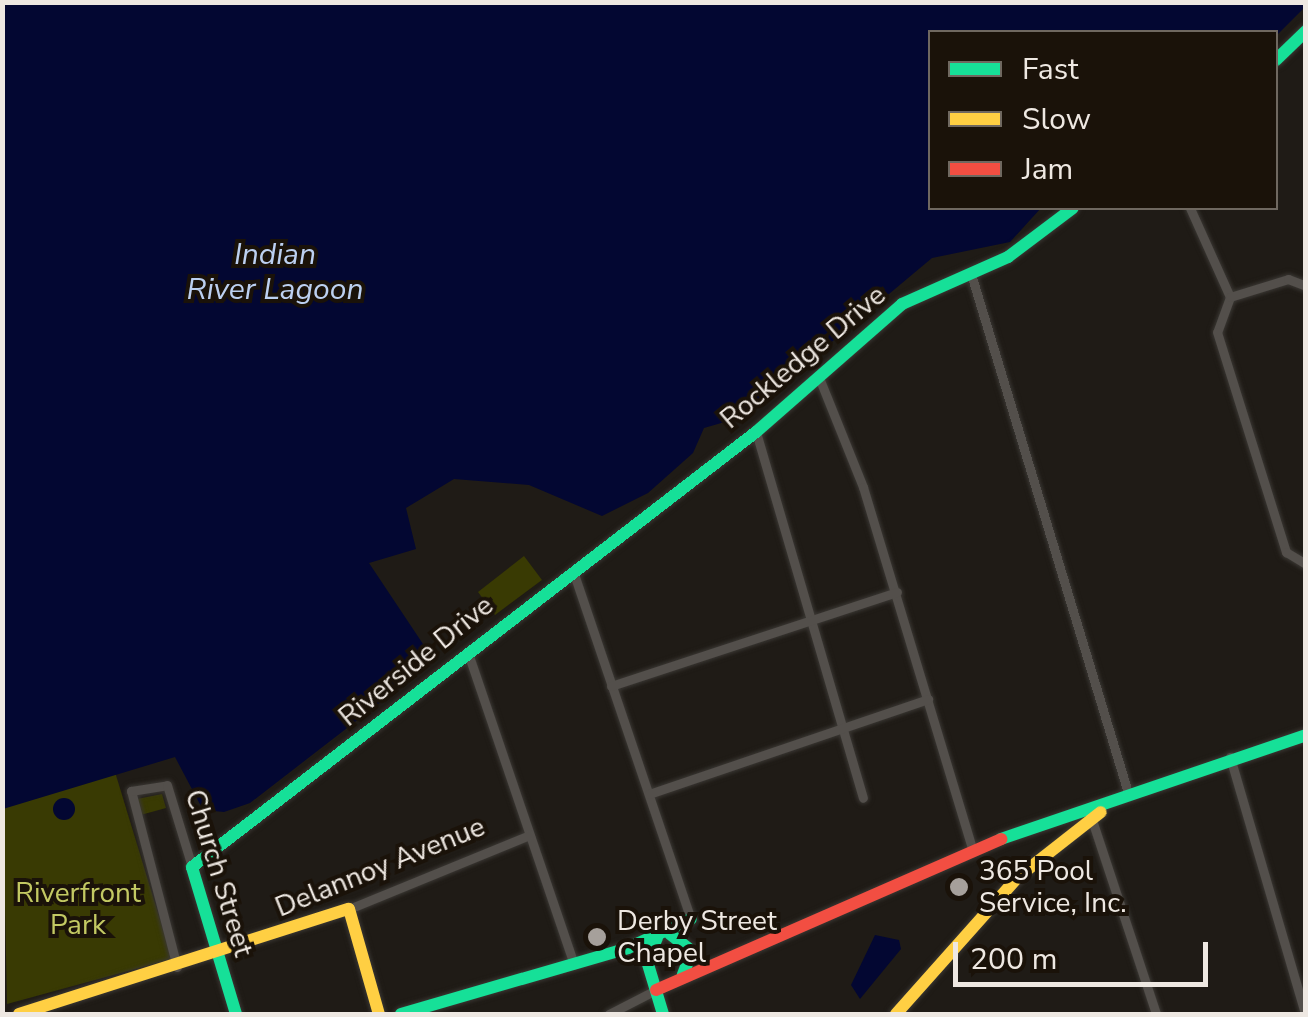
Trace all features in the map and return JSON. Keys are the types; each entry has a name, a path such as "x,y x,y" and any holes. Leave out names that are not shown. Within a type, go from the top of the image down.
{"street":[{"path":"1278,58 1306,31"},
{"name":"Rockledge Drive","path":"672,494 820,380 902,304 970,274 1070,210"},
{"path":"1191,210 1230,297 1217,332 1286,552 1302,563"},
{"path":"970,274 1129,796"},
{"path":"1230,297 1288,279 1306,286"},
{"path":"820,380 897,592 972,849"},
{"path":"756,432 863,798"},
{"name":"Riverside Drive","path":"192,868 672,494"},
{"path":"573,570 691,919 690,948 679,978"},
{"path":"611,686 897,592"},
{"path":"468,650 574,964"},
{"path":"648,794 928,699"},
{"path":"609,1014 679,978 972,849 1306,735"},
{"path":"1230,758 1305,1014"},
{"name":"Church Street","path":"177,967 131,791 167,784 236,1014"},
{"path":"896,1014 1062,838 1129,796"},
{"path":"1091,817 1156,1014"},
{"path":"1034,826 1062,838"},
{"name":"Delannoy Avenue","path":"19,1014 218,954 349,909 530,834"},
{"path":"349,909 379,1014"},
{"path":"402,1014 628,948 666,934 691,919"},
{"path":"666,934 716,962"},
{"path":"663,1014 648,963 666,934"},
{"path":"628,948 679,978"}],"green space":[{"path":"524,556 542,580 495,615 478,592"},
{"name":"Riverfront Park","path":"115,772 172,959 7,1004 3,808"},
{"path":"162,794 166,808 137,816 132,800"}],"water":[{"name":"Indian River Lagoon","path":"3,2 1305,2 1306,6 1278,34 1278,30 928,30 928,210 1039,210 1010,242 932,258 742,417 704,428 693,453 648,493 602,516 529,485 454,479 406,508 416,549 369,563 425,647 395,691 250,803 224,812 203,810 175,757 3,809"},
{"path":"60,798 68,798 75,809 68,820 60,820 53,813 53,805"},
{"path":"875,935 899,940 901,949 860,999 851,985"}],"traffic: fast":[{"path":"1278,58 1306,31"},
{"path":"236,1014 192,867 756,432 902,304 1008,257 1070,210"},
{"path":"1001,839 1306,735"},
{"path":"401,1014 628,948 691,919"},
{"path":"670,934 692,951 683,975"},
{"path":"657,938 647,961 663,1014"}],"traffic: slow":[{"path":"896,1014 1018,877 1101,812"},
{"path":"19,1014 349,909 379,1014"}],"traffic: jam":[{"path":"656,990 1001,839"}],"place":[{"name":"365 Pool Service, Inc.","path":"959,887"},
{"name":"Derby Street Chapel","path":"597,937"}]}
